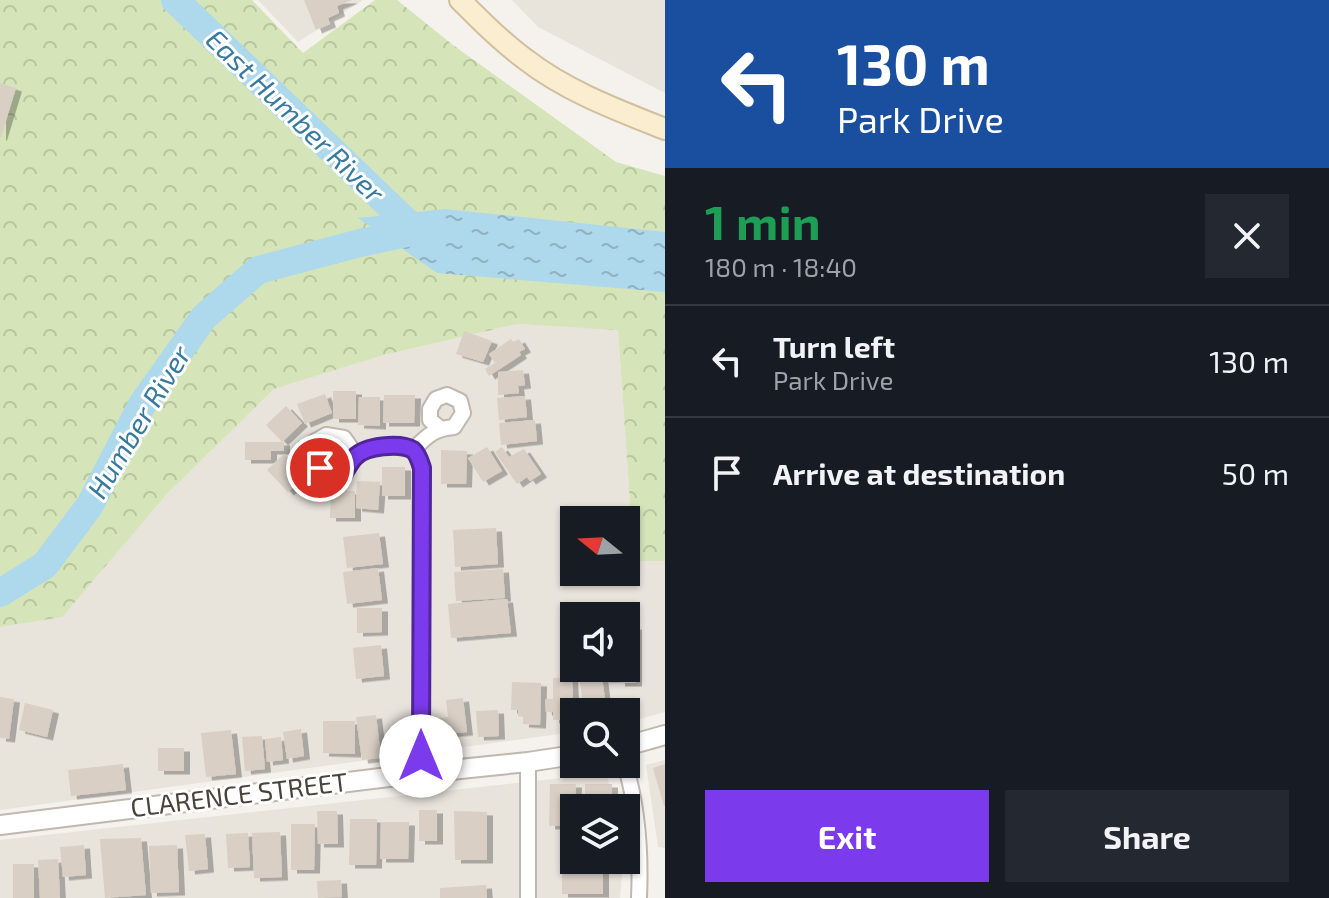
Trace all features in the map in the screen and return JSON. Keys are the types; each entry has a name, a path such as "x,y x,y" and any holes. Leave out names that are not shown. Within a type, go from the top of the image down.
{"main road":[{"path":"460,0 527,61 566,85 665,129"}],"street":[{"path":"413,450 440,428"},
{"path":"356,455 375,447 402,446 413,450 422,468 421,773"},
{"path":"640,742 665,735"},
{"name":"CLARENCE STREET","path":"0,825 560,757"},
{"path":"528,762 528,898"},
{"path":"629,778 639,833 639,898"}],"shaded area":[{"path":"258,0 363,0 298,42"},
{"path":"512,0 665,0 665,93 538,27"},
{"path":"518,324 618,329 630,506 560,506 560,586 640,586 640,561 665,561 665,712 640,719 640,698 560,698 560,734 0,810 0,627 62,616 167,494 274,389 384,355"},
{"path":"665,760 665,848 658,847 646,765"},
{"path":"562,778 608,778 611,794 560,794 560,874 622,874 620,898 0,898 0,840"}],"green space":[{"path":"0,0 252,0 303,53 375,0 397,0 453,45 616,162 665,176 665,561 640,561 640,506 630,506 618,330 518,324 384,355 274,389 167,494 62,617 0,627"}],"water":[{"path":"445,209 665,232 665,292 437,273 358,218"}],"building":[{"path":"304,0 352,0 337,6 339,13 328,18 330,24 316,30"},
{"path":"0,83 16,88 1,137 0,137"},
{"path":"464,331 492,341 483,362 456,354"},
{"path":"511,339 513,342 519,339 525,349 519,352 521,355 489,376 485,369 495,363 489,354"},
{"path":"523,370 525,385 518,386 519,393 498,395 498,372"},
{"path":"333,391 356,391 356,419 333,419"},
{"path":"325,394 332,413 305,424 297,404"},
{"path":"384,395 415,395 414,423 383,423"},
{"path":"525,396 527,417 499,420 497,398"},
{"path":"359,397 380,397 380,426 358,425"},
{"path":"286,406 302,423 282,442 266,425"},
{"path":"535,420 537,441 501,445 499,423"},
{"path":"245,442 284,442 284,451 271,451 271,460 245,460"},
{"path":"487,447 502,471 483,482 468,458"},
{"path":"502,447 509,457 524,449 541,474 530,481 527,477 517,484 495,452"},
{"path":"441,450 467,451 466,484 441,484"},
{"path":"284,454 305,476 288,492 267,470"},
{"path":"382,467 405,467 405,496 382,496"},
{"path":"357,481 380,482 378,510 356,508"},
{"path":"331,490 355,491 355,518 330,518"},
{"path":"496,528 498,564 455,567 453,530"},
{"path":"379,533 383,564 347,568 343,537"},
{"path":"378,568 382,600 347,604 343,572"},
{"path":"503,569 505,598 456,601 454,572"},
{"path":"507,599 511,633 451,638 448,604"},
{"path":"357,608 382,608 382,632 357,633"},
{"path":"381,645 384,676 356,679 353,648"},
{"path":"553,678 560,678 560,682 572,682 573,698 560,698 560,720 553,720 553,712 546,712 545,699 553,699"},
{"path":"512,682 541,683 540,725 523,724 518,710 511,710"},
{"path":"580,682 603,682 605,698 582,698"},
{"path":"0,697 14,699 9,739 0,738"},
{"path":"463,698 467,732 437,735 435,719 448,717 446,700"},
{"path":"25,703 53,710 47,737 19,730"},
{"path":"498,710 499,736 478,737 476,711"},
{"path":"376,715 381,758 362,760 356,717"},
{"path":"323,721 355,721 355,754 323,753"},
{"path":"301,729 304,756 287,759 283,732"},
{"path":"231,730 236,774 206,777 201,733"},
{"path":"262,736 265,769 245,771 242,737"},
{"path":"281,737 283,760 267,762 265,739"},
{"path":"158,748 184,748 184,771 158,771"},
{"path":"123,764 126,790 71,796 68,770"},
{"path":"665,764 665,806 664,806 653,768"},
{"path":"550,784 576,784 576,794 560,794 560,826 549,826"},
{"path":"585,784 612,784 612,794 585,794"},
{"path":"419,810 437,810 437,841 419,841"},
{"path":"317,811 337,811 338,844 318,844"},
{"path":"454,811 487,812 487,860 455,860"},
{"path":"350,819 377,819 376,865 349,865"},
{"path":"381,822 409,822 408,859 380,859"},
{"path":"291,824 315,824 314,870 291,870"},
{"path":"280,832 282,877 254,878 252,833"},
{"path":"248,833 250,867 228,868 226,834"},
{"path":"205,834 208,869 189,871 185,835"},
{"path":"141,838 146,895 105,898 100,839"},
{"path":"84,845 86,875 63,877 60,847"},
{"path":"177,845 179,892 151,893 149,846"},
{"path":"58,859 60,898 40,898 38,860"},
{"path":"13,864 34,864 34,898 13,898"},
{"path":"562,874 603,874 603,894 562,894"},
{"path":"341,880 342,897 318,898 317,881"},
{"path":"486,885 487,898 440,898 440,888"}],"waterway":[{"name":"East Humber River","path":"175,0 416,231"},
{"name":"Humber River","path":"0,593 45,565 90,505 143,403 204,317 258,270 360,243 424,232"}],"route":[{"path":"320,468 332,473 344,473 356,455 375,447 402,446 413,450 422,468 421,756"}]}
